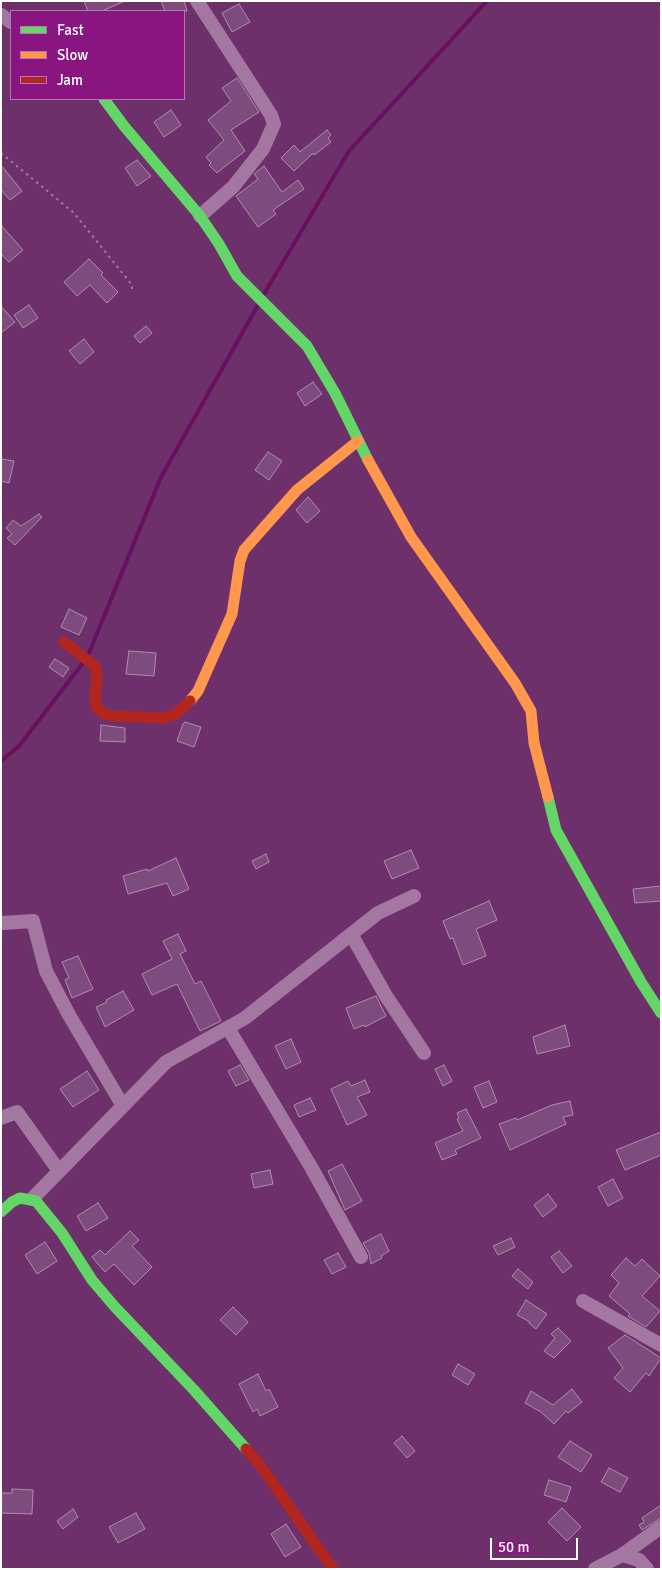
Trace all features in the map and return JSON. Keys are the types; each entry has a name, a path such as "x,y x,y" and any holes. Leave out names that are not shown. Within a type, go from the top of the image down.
{"street":[{"path":"197,1 271,114 274,124 264,149 233,187 200,216"},
{"path":"105,100 124,126 200,216 237,276 307,346 335,393 358,441 411,537 515,683 531,711 534,743 556,830 641,982 661,1013"},
{"path":"64,642 95,666 97,674 95,699 97,708 104,714 164,718 176,714 198,691 232,614 240,561 244,550 297,490 358,441"},
{"path":"32,1199 166,1062 245,1018 378,913 414,896"},
{"path":"3,923 33,921 46,971 69,1015 123,1106"},
{"path":"351,934 386,996 424,1053"},
{"path":"228,1028 362,1257"},
{"path":"1,1118 17,1112 59,1171"},
{"path":"1,1212 12,1202 20,1198 36,1201 62,1233 92,1280 114,1308 194,1390 260,1465 333,1569"},
{"path":"583,1301 661,1345"},
{"path":"594,1569 622,1555 661,1527"},
{"path":"622,1555 639,1560 647,1569"}],"path":[{"path":"1,153 74,213 132,285 132,292"}],"building":[{"path":"84,1 125,1 104,10 88,10"},
{"path":"161,1 184,1 187,11 185,10 165,10"},
{"path":"239,4 250,22 232,32 222,13"},
{"path":"237,78 259,112 231,130 245,151 217,173 209,165 211,163 206,157 224,140 208,120 231,101 222,88"},
{"path":"171,110 181,125 164,137 154,122"},
{"path":"327,130 331,135 328,138 331,142 314,155 313,153 294,171 281,158 294,145 300,152"},
{"path":"137,160 151,176 137,186 125,168"},
{"path":"1,165 22,191 10,200 1,190"},
{"path":"264,166 282,192 298,180 304,189 273,210 276,214 258,227 236,196 258,179 254,174"},
{"path":"1,225 23,250 9,262 1,254"},
{"path":"89,259 103,273 101,275 118,292 107,303 90,285 77,296 64,282"},
{"path":"29,305 38,318 23,328 14,315"},
{"path":"1,306 15,322 1,333"},
{"path":"146,326 152,333 140,343 134,336"},
{"path":"84,339 94,352 80,364 69,351"},
{"path":"313,382 322,394 305,406 297,393"},
{"path":"268,452 282,461 269,480 255,470"},
{"path":"1,459 14,461 9,483 1,481"},
{"path":"308,497 320,511 307,523 296,510"},
{"path":"39,514 42,517 15,545 7,538 12,534 6,528 13,520 21,526"},
{"path":"69,609 87,618 79,635 61,627"},
{"path":"129,651 156,653 154,676 126,674"},
{"path":"55,659 69,668 63,677 49,667"},
{"path":"185,722 201,727 194,747 177,741"},
{"path":"101,725 125,728 125,742 100,741"},
{"path":"411,850 419,868 392,879 384,861"},
{"path":"266,854 269,862 256,869 252,861"},
{"path":"176,858 189,889 173,896 167,883 128,894 123,876 147,869 148,871"},
{"path":"661,886 661,901 635,903 633,889"},
{"path":"489,901 497,920 476,929 486,956 463,965 453,938 450,939 443,921"},
{"path":"178,934 186,951 180,954 195,984 201,981 221,1021 200,1031 177,984 152,995 142,974 172,959 163,941"},
{"path":"78,956 93,989 72,998 65,980 69,978 62,962"},
{"path":"123,991 134,1010 105,1027 96,1007"},
{"path":"376,996 386,1016 365,1027 364,1025 354,1029 346,1008"},
{"path":"565,1025 570,1046 537,1054 533,1037"},
{"path":"291,1039 301,1062 286,1069 275,1046"},
{"path":"240,1065 249,1080 236,1086 228,1071"},
{"path":"444,1065 452,1081 443,1086 435,1069"},
{"path":"87,1071 99,1090 73,1107 60,1089"},
{"path":"365,1080 370,1092 357,1097 367,1115 347,1125 331,1089 348,1081 351,1086"},
{"path":"489,1081 497,1102 483,1108 474,1087"},
{"path":"310,1098 316,1110 299,1117 294,1105"},
{"path":"570,1101 573,1115 563,1117 566,1124 510,1150 499,1124 516,1118 517,1120 552,1105"},
{"path":"466,1109 481,1138 455,1150 457,1154 442,1160 435,1143 463,1131 457,1119 459,1118 457,1113"},
{"path":"661,1132 661,1155 625,1170 616,1150"},
{"path":"342,1164 362,1201 345,1210 328,1171"},
{"path":"270,1170 273,1184 254,1188 251,1174"},
{"path":"613,1179 623,1198 608,1206 598,1187"},
{"path":"548,1194 557,1206 543,1217 534,1205"},
{"path":"98,1203 108,1218 86,1231 77,1216"},
{"path":"130,1231 139,1240 132,1246 152,1267 134,1285 114,1264 105,1272 92,1257 100,1250 105,1255"},
{"path":"381,1234 389,1251 381,1256 382,1258 371,1264 369,1253 363,1243"},
{"path":"511,1238 515,1247 498,1255 493,1246"},
{"path":"45,1242 57,1261 37,1274 25,1255"},
{"path":"559,1251 572,1266 563,1273 551,1257"},
{"path":"338,1253 346,1267 332,1274 324,1260"},
{"path":"626,1258 635,1266 642,1259 660,1276 642,1296 660,1311 646,1327 628,1316 630,1314 609,1296 619,1283 611,1275"},
{"path":"518,1269 533,1282 528,1289 512,1276"},
{"path":"526,1300 547,1314 536,1329 530,1322 517,1315"},
{"path":"233,1307 248,1322 236,1335 220,1320"},
{"path":"558,1328 571,1341 554,1358 544,1351 555,1338 551,1334"},
{"path":"625,1335 661,1358 649,1376 646,1373 630,1392 614,1378 623,1368 608,1348"},
{"path":"458,1364 475,1374 468,1385 452,1375"},
{"path":"258,1374 266,1391 269,1389 278,1407 260,1416 257,1409 253,1412 239,1384"},
{"path":"572,1389 582,1402 568,1413 566,1411 554,1424 541,1412 525,1403 531,1391 553,1405"},
{"path":"402,1436 415,1451 407,1458 394,1443"},
{"path":"570,1441 592,1455 581,1472 558,1457"},
{"path":"609,1468 628,1478 620,1492 601,1482"},
{"path":"549,1480 571,1487 566,1502 544,1495"},
{"path":"12,1489 33,1490 32,1514 1,1513 1,1493 12,1493"},
{"path":"661,1505 661,1518 642,1530 639,1525 644,1522 642,1518"},
{"path":"562,1508 581,1527 567,1541 548,1522"},
{"path":"73,1509 78,1517 63,1529 57,1521"},
{"path":"136,1513 145,1529 118,1543 109,1527"},
{"path":"286,1524 301,1547 285,1557 271,1534"}],"waterway":[{"path":"264,294 349,151 487,1"},
{"path":"89,653 161,477 258,305"},
{"path":"1,761 19,746 83,663"}],"traffic: fast":[{"path":"105,100 124,126 200,216 237,276 307,346 335,393 368,460"},
{"path":"548,797 556,830 641,982 661,1013"},
{"path":"1,1212 12,1202 20,1198 36,1201 62,1233 92,1280 246,1449"}],"traffic: slow":[{"path":"190,701 198,691 232,614 240,561 244,550 297,490 358,441"},
{"path":"368,460 411,537 515,683 531,711 534,743 548,797"}],"traffic: jam":[{"path":"64,642 95,666 97,674 95,699 97,708 104,714 164,718 176,714 190,701"},
{"path":"246,1449 260,1465 333,1569"}]}
